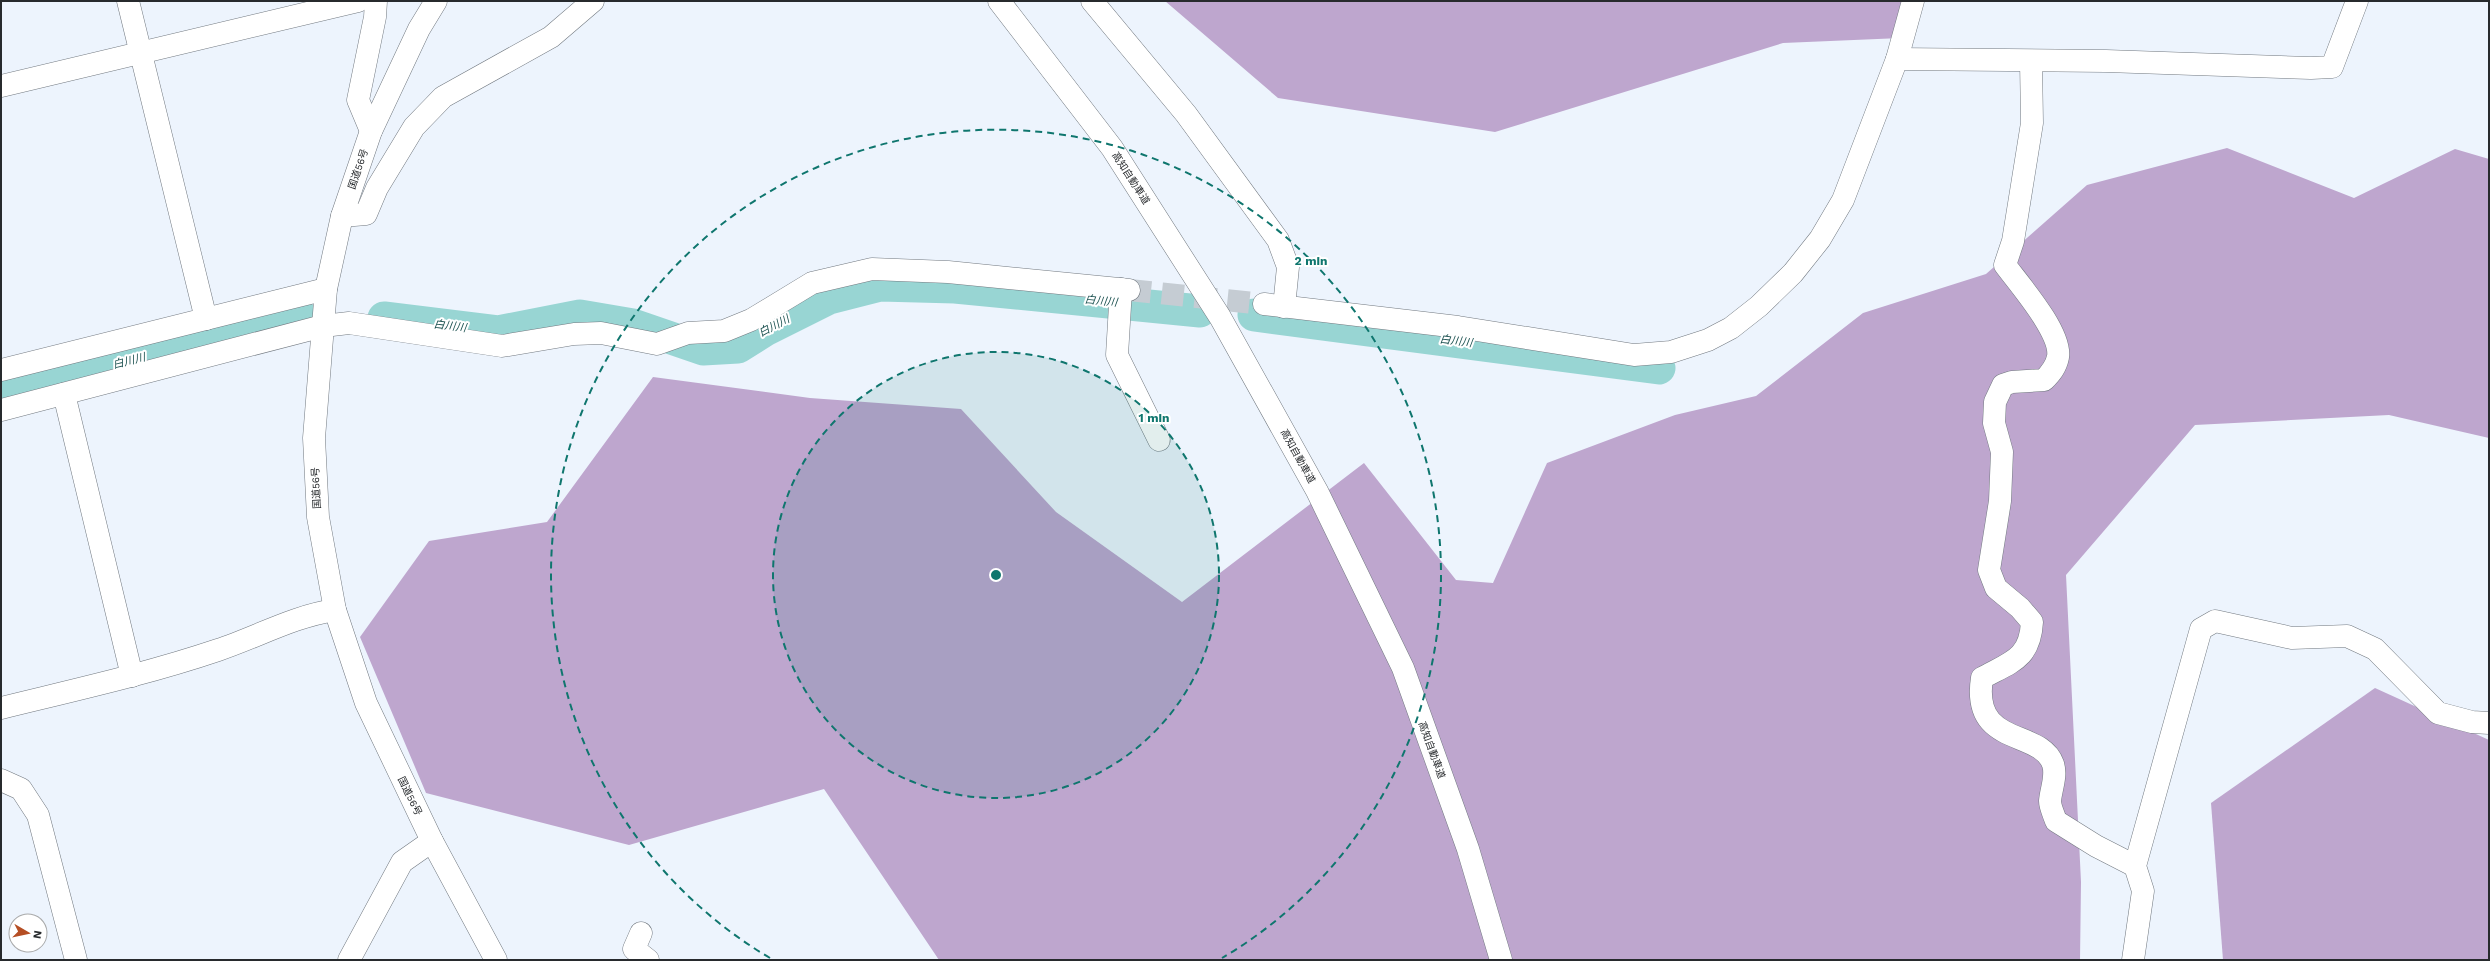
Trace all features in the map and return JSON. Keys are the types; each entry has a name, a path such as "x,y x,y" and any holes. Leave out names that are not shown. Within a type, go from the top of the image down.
{"main road":[{"path":"128,1 206,319"},
{"path":"1,86 140,51 358,1"},
{"path":"371,131 358,100 375,17 376,1"},
{"name":"国道56号","path":"436,1 420,29 371,131 342,216 326,289 314,438 318,517 335,610 366,703 432,841 496,960"},
{"path":"342,216 366,214 376,188 414,127 443,97 551,37 593,1"},
{"name":"高知自動車道","path":"999,1 1112,148 1220,317 1317,491 1403,668 1468,849 1501,960"},
{"path":"1092,1 1186,114 1278,240 1288,267 1274,306 1458,327 1634,355 1671,352 1708,340 1731,328 1759,306 1793,273 1820,238 1843,200 1897,60 1913,1"},
{"path":"1897,60 2106,61 2311,68 2332,67 2357,1"},
{"path":"2031,61 2032,123 2013,241 2005,264 2048,326 2056,342 2058,355 2054,370 2044,380 2012,382 2003,385 1995,402 1994,423 2002,452 2000,501 1989,570 1996,588 2020,608 2032,622 2031,636 2024,653 1982,678 1982,704 1992,725 2046,753 2053,764 2054,777 2050,802 2056,822 2096,846 2135,866"},
{"path":"1,410 323,326 349,323 502,346 574,334 601,333 657,344 688,333 724,332 751,320 812,283 872,269 948,272 1125,289 1119,315 1117,355 1159,440"},
{"path":"1,370 206,319 222,313 326,289"},
{"path":"64,394 132,676"},
{"path":"1,708 132,676 219,650 310,614 335,610"},
{"path":"2133,960 2143,891 2135,866 2201,629 2215,621 2292,638 2347,636 2375,649 2438,713 2472,722 2489,723"},
{"path":"1,780 21,789 38,815 76,960"},
{"path":"349,960 402,862 432,841"},
{"path":"641,933 634,949 648,960"}],"shaded area":[{"path":"1165,1 1901,1 1901,38 1783,43 1495,132 1278,98"},
{"path":"2227,148 2354,198 2455,149 2489,159 2489,438 2389,415 2195,425 2066,575 2081,882 2080,960 939,960 824,789 629,845 426,793 360,637 429,541 547,522 653,377 810,398 961,409 1056,512 1182,602 1364,463 1456,580 1493,583 1547,463 1675,415 1756,396 1863,313 1986,274 2087,185"},
{"path":"2375,688 2489,740 2489,960 2223,960 2211,803"}],"waterway":[{"name":"白川川","path":"384,318 498,332 580,316 633,325 703,349 738,347 765,330 829,298 880,285 955,287 1200,311"},
{"name":"白川川","path":"1254,315 1659,368"},
{"name":"白川川","path":"1,392 305,319"}],"tunnel":[{"path":"1129,290 1264,304"}]}
